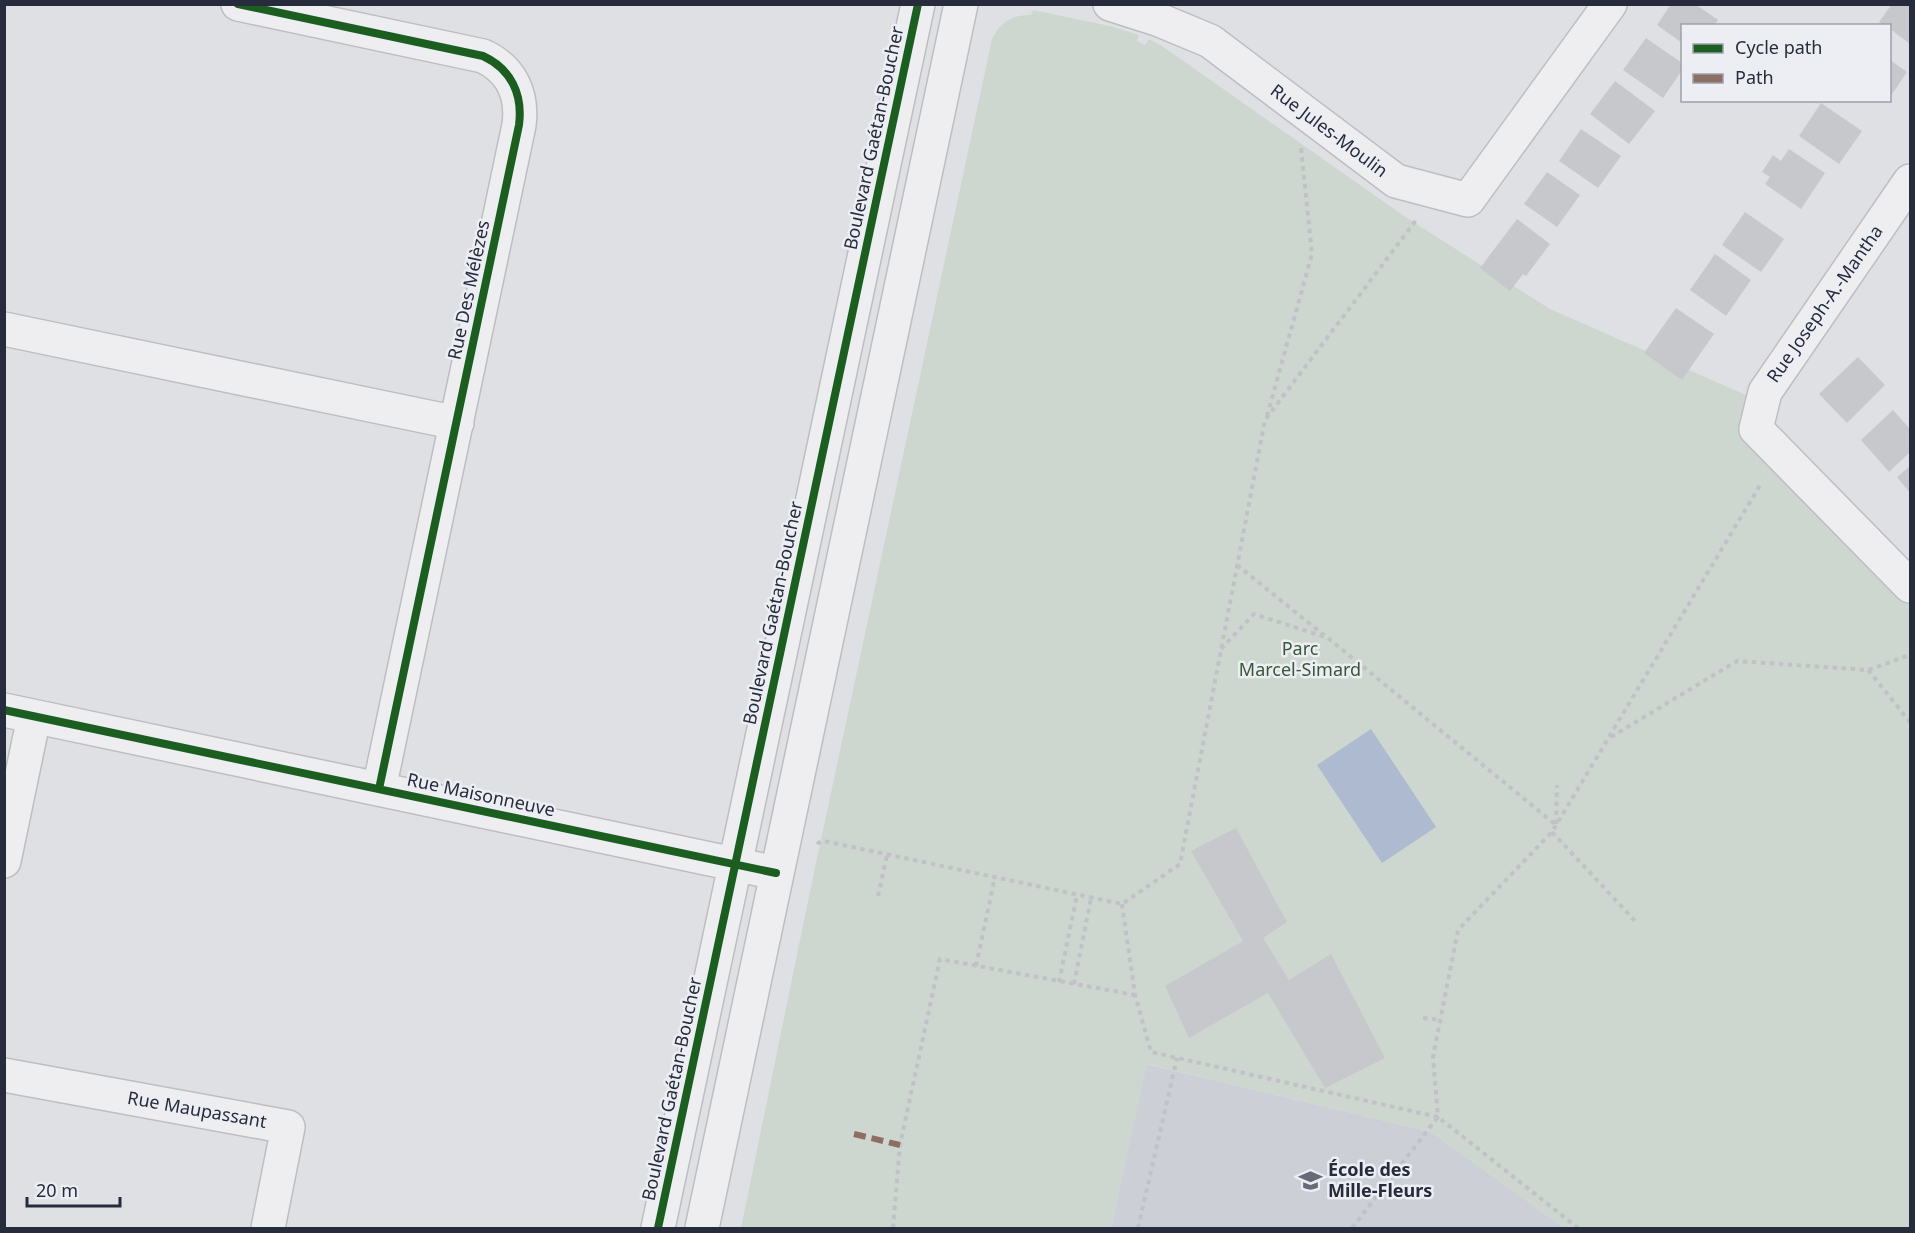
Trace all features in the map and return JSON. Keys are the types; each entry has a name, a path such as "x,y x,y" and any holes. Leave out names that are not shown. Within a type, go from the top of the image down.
{"street":[{"name":"Rue Des Mélèzes","path":"238,4 472,53 500,67 514,84 520,104 519,125 379,789"},
{"name":"Boulevard Gaétan-Boucher","path":"658,1228 918,4"},
{"path":"702,1228 961,4"},
{"name":"Rue Jules-Moulin","path":"1110,4 1157,19 1210,41 1396,181 1468,200 1610,4"},
{"name":"Rue Joseph-A.-Mantha","path":"1911,181 1765,392 1756,429 1911,586"},
{"path":"4,329 457,423"},
{"path":"4,861 19,714"},
{"name":"Rue Maisonneuve","path":"19,714 776,873"},
{"name":"Rue Maupassant","path":"4,1075 288,1127 268,1228"}],"path":[{"path":"817,844 821,841 1122,904 1180,864 1265,420 1312,254 1296,106"},
{"path":"1265,420 1438,192"},
{"path":"1352,1228 1438,1117 1433,1057 1458,930 1552,832 1779,453"},
{"path":"1237,565 1556,825"},
{"path":"1220,650 1254,614 1328,638"},
{"path":"1608,738 1737,661 1868,670 1911,655"},
{"path":"1868,670 1911,722"},
{"path":"1556,825 1557,785"},
{"path":"1552,832 1636,922"},
{"path":"878,896 887,855"},
{"path":"976,966 995,877"},
{"path":"1059,982 1077,895"},
{"path":"1074,984 1091,898"},
{"path":"1122,904 1136,995 1151,1052 1438,1117 1578,1228"},
{"path":"893,1228 900,1145 940,959 1136,995"},
{"path":"1423,1018 1440,1020"},
{"path":"1138,1228 1177,1058"}],"shaded area":[{"name":"École des Mille-Fleurs","path":"1146,1064 1431,1132 1565,1228 1111,1228"}],"green space":[{"name":"Parc Marcel-Simard","path":"1033,10 1110,26 1139,35 1137,41 1145,45 1149,39 1162,46 1407,218 1550,309 1746,395 1756,429 1910,586 1910,1228 1565,1228 1431,1132 1147,1064 1111,1228 741,1228 809,896 992,39 1007,21 1018,16 1031,15"}],"water":[{"path":"1371,729 1436,827 1382,863 1317,765"}],"building":[{"path":"1671,4 1695,4 1718,20 1715,24 1681,24 1681,42 1657,25"},
{"path":"1892,4 1910,4 1910,44 1891,30 1891,24 1879,22"},
{"path":"1646,38 1681,62 1681,71 1663,98 1623,70"},
{"path":"1891,61 1907,72 1891,96"},
{"path":"1615,81 1655,111 1629,144 1590,114"},
{"path":"1821,103 1862,131 1839,164 1799,136"},
{"path":"1581,129 1621,156 1598,188 1559,161"},
{"path":"1789,149 1825,173 1801,209 1765,184 1770,177 1762,172 1773,155 1781,161"},
{"path":"1547,172 1580,195 1557,227 1524,204"},
{"path":"1745,212 1784,239 1761,272 1722,245"},
{"path":"1517,219 1550,244 1526,276 1523,274 1510,291 1480,268"},
{"path":"1715,254 1751,280 1726,316 1690,290"},
{"path":"1676,308 1714,334 1682,380 1644,353"},
{"path":"1858,357 1885,385 1847,423 1819,394"},
{"path":"1893,410 1910,429 1910,452 1889,472 1861,440"},
{"path":"1910,466 1910,493 1897,477"},
{"path":"1236,828 1287,922 1263,938 1289,980 1331,954 1385,1058 1325,1088 1268,993 1189,1038 1165,986 1243,941 1191,851"}],"marked path":[{"path":"854,1134 900,1145"}],"cycle path":[{"path":"238,4 483,56 493,61 508,75 519,103 519,125 379,789"},
{"path":"658,1228 918,4"},
{"path":"4,710 776,873"}],"place":[{"name":"École des Mille-Fleurs","path":"1310,1180"}]}
